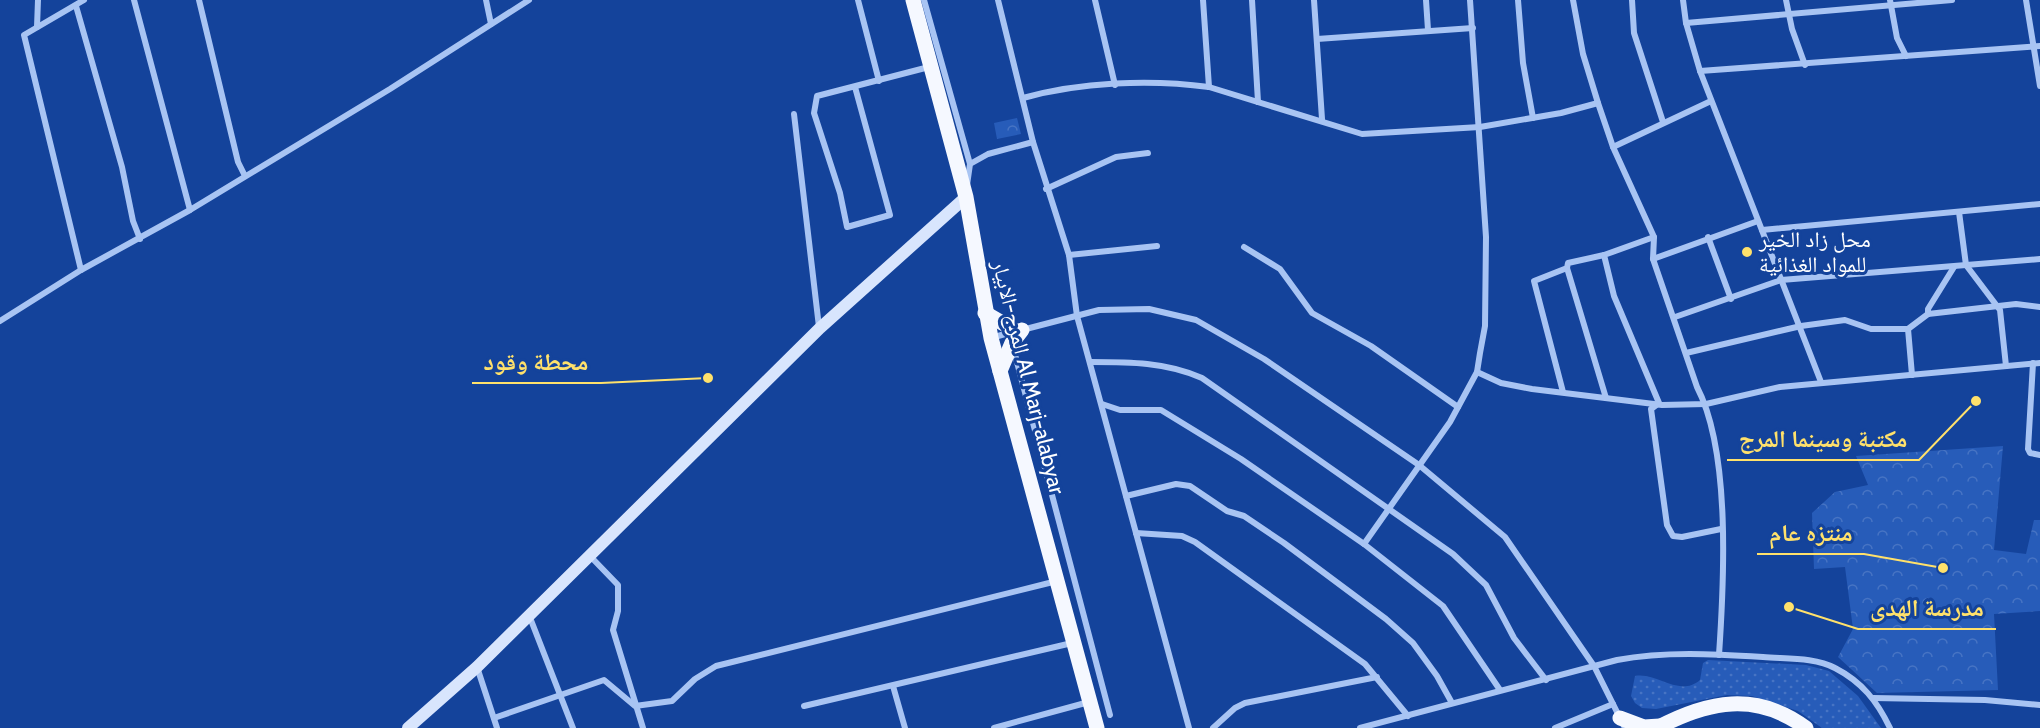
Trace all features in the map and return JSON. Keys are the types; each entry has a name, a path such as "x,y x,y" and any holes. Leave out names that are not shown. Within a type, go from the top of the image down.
{"main road":[{"name":"المرج-الابيار Al Marj-alabyar","path":"913,0 966,197 985,313 1058,581 1072,643 1097,728"},
{"path":"985,313 1016,335 1000,371"},
{"path":"1619,719 1644,727 1658,727 1688,711 1706,706 1743,704 1778,711 1806,728"}],"street":[{"path":"37,27 38,0"},
{"path":"81,270 24,35 84,0"},
{"path":"134,0 190,210"},
{"path":"199,0 236,152 245,176"},
{"path":"486,0 491,24"},
{"path":"0,321 81,270 190,210 390,89 529,0"},
{"path":"858,0 879,81"},
{"path":"408,728 477,667 589,555 663,486 819,328 966,197 970,164 924,0"},
{"path":"998,0 1046,189 1069,255 1077,316 1189,728"},
{"path":"1095,0 1115,85"},
{"path":"1203,0 1209,87"},
{"path":"1252,0 1258,102"},
{"path":"1314,0 1322,120"},
{"path":"1426,0 1428,30"},
{"path":"1364,544 1458,407 1477,372 1485,326 1486,237 1470,0"},
{"path":"1518,0 1523,63 1533,118"},
{"path":"1573,0 1583,54 1598,103 1613,147 1654,237 1653,260 1675,317 1697,387 1706,404 1717,461 1721,529 1722,611 1719,655"},
{"path":"1632,0 1634,33 1663,122"},
{"path":"1683,0 1686,23 1711,102 1821,382"},
{"path":"1786,0 1788,15 1805,65"},
{"path":"1686,23 1788,15 1890,3 1952,0"},
{"path":"2026,0 2037,46 2040,86"},
{"path":"1890,3 1898,38 1906,56"},
{"path":"76,6 122,167 133,221 140,239"},
{"path":"1317,39 1473,28"},
{"path":"1700,71 2037,46"},
{"path":"855,87 890,215 847,227 840,192 814,113 814,104 821,93 855,87 930,67"},
{"path":"1023,98 1058,88 1160,82 1209,87 1362,134 1480,127 1598,103"},
{"path":"1613,147 1663,122 1711,102"},
{"path":"794,114 819,328"},
{"path":"970,164 988,154 1033,142"},
{"path":"1046,189 1116,157 1148,153"},
{"path":"1762,230 2040,204"},
{"path":"1959,212 1966,265 1998,305 2006,366"},
{"path":"1653,260 1708,237 1758,220"},
{"path":"1606,398 1568,263 1604,255 1654,237"},
{"path":"1708,237 1731,299"},
{"path":"1069,255 1157,246"},
{"path":"1244,247 1280,269 1312,313 1371,346 1458,407"},
{"path":"1604,255 1614,297 1659,403"},
{"path":"1675,317 1781,280 2040,259"},
{"path":"1563,392 1534,281 1568,267"},
{"path":"1928,314 1928,309 1954,267"},
{"path":"1686,353 1800,326 1845,320 1872,329 1908,328 1928,314 1998,305 2016,304 2040,307"},
{"path":"992,339 1016,335 1077,316 1114,308 1149,309 1196,320 1264,359 1419,465 1511,543 1594,666 1619,719 1555,728"},
{"path":"1908,328 1912,375"},
{"path":"1016,335 1110,715"},
{"path":"1091,362 1149,363 1202,378 1454,554 1480,578 1493,594 1514,638 1546,680"},
{"path":"1477,372 1501,383 1563,392 1659,403 1706,404 1780,387 2037,363 2028,448 2032,455 2040,455"},
{"path":"1659,403 1651,409 1667,525 1673,536 1682,537 1721,529"},
{"path":"1102,404 1120,410 1161,410 1241,459 1364,544 1443,606 1500,690"},
{"path":"1126,496 1176,484 1190,486 1227,511 1244,516 1293,549 1413,643 1437,676 1452,703"},
{"path":"1045,532 1062,527"},
{"path":"1136,533 1182,536 1195,542 1365,664 1408,716"},
{"path":"589,555 618,585 618,611 613,630 643,728"},
{"path":"494,718 604,680 635,706 672,701 695,679 716,666 1058,581"},
{"path":"529,615 573,728"},
{"path":"804,706 1072,643"},
{"path":"1360,728 1500,690 1645,655 1719,655 1789,659 1834,667 1861,685 1873,698 1890,728"},
{"path":"477,667 497,728"},
{"path":"1213,728 1235,708 1245,703 1377,677"},
{"path":"893,686 905,728"},
{"path":"1873,698 1984,700 2040,705"},
{"path":"994,728 1009,726 1089,701"}],"green space":[{"path":"1017,118 1021,134 997,139 994,123"},
{"path":"2003,446 1994,550 2026,554 2034,520 2040,520 2040,611 1994,614 1998,690 1877,693 1838,657 1853,629 1845,567 1814,569 1812,513 1835,492 1868,485 1856,456"},
{"path":"1708,660 1806,665 1829,671 1858,696 1881,728 1822,728 1798,711 1752,696 1727,695 1656,709 1642,708 1631,696 1635,676 1652,677 1676,686 1692,685 1700,680 1703,663"}],"place":[{"name":"محل زاد الخير للمواد الغذائية","path":"1747,252"},
{"name":"محطة وقود","path":"708,378"},
{"name":"مكتبة وسينما المرج","path":"1976,401"},
{"name":"منتزه عام","path":"1943,568"},
{"name":"مدرسة الهدى","path":"1789,607"}]}
